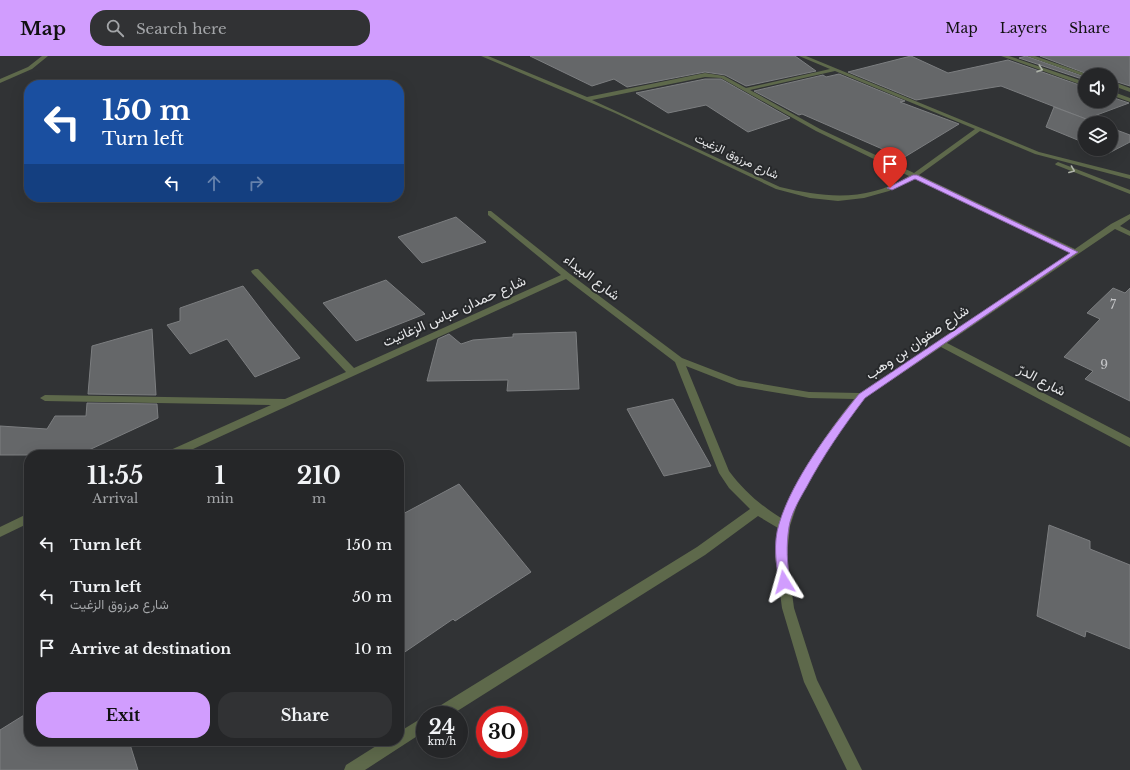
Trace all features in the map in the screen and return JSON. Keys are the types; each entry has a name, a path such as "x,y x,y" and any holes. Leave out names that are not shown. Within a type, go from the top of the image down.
{"street":[{"path":"0,81 30,68 45,56"},
{"name":"شارع مرزوق الزغيت","path":"484,56 587,99 778,188 806,195 836,198 864,196 890,188 915,177 978,129"},
{"path":"802,56 1037,153 1058,164 1130,192"},
{"path":"1004,56 1078,82"},
{"path":"1030,56 1078,72"},
{"path":"745,90 834,70"},
{"path":"587,99 709,75 722,77 818,130 1075,252"},
{"path":"1118,86 1130,90"},
{"path":"1118,96 1130,100"},
{"path":"1037,153 1130,177"},
{"name":"شارع البيداء","path":"491,213 567,276 679,360 737,383 809,395 862,396"},
{"name":"شارع صفوان بن وهب","path":"855,770 812,682 788,608 781,556 784,526 793,502 816,460 838,426 862,396 1130,216"},
{"path":"1114,226 1130,234"},
{"path":"255,271 352,372"},
{"name":"شارع حمدان عباس الزغاتيت","path":"181,450 567,276"},
{"name":"شارع الدرّ","path":"940,343 1130,443"},
{"path":"679,360 724,473 733,485 758,510 784,526"},
{"path":"45,398 286,402"},
{"path":"452,706 695,555 758,510"},
{"path":"0,532 24,520"},
{"path":"404,736 416,729"},
{"path":"351,770 389,746"}],"building":[{"path":"530,56 795,56 816,71 746,86 725,75 705,72 627,87 614,79 592,86"},
{"path":"911,56 948,73 1008,60 1078,85 1078,108 1116,108 1094,116 1078,116 1001,86 916,100 848,72"},
{"path":"1026,56 1078,75 1078,78 1019,58"},
{"path":"1040,56 1130,56 1130,86 1118,82 1118,68 1078,68 1078,70"},
{"path":"839,74 905,101 900,102 959,124 903,158 802,114 799,115 754,91 823,75 826,77"},
{"path":"705,79 721,79 790,118 748,132 706,105 668,113 636,93"},
{"path":"1118,99 1129,103 1118,107"},
{"path":"1054,107 1078,116 1078,140 1046,127"},
{"path":"1118,131 1130,135 1130,142 1118,148"},
{"path":"456,217 486,242 422,263 398,237"},
{"path":"386,280 425,314 356,341 323,303"},
{"path":"243,286 300,358 255,377 227,339 190,354 167,325 180,321 180,308"},
{"path":"1113,288 1125,293 1130,288 1130,401 1085,379 1093,371 1064,357 1100,319 1087,313"},
{"path":"152,329 156,395 88,394 92,346"},
{"path":"576,332 579,389 507,391 508,380 427,381 438,339 449,334 461,344 473,340 513,337 513,334"},
{"path":"673,399 711,466 664,476 627,409"},
{"path":"87,403 157,404 158,418 89,450 24,450 24,455 0,455 0,426 47,429 55,416 86,416"},
{"path":"459,484 531,572 455,621 453,619 404,653 404,513"},
{"path":"1049,525 1090,541 1090,549 1130,565 1130,649 1086,631 1085,637 1037,616"},
{"path":"24,715 24,746 131,746 138,770 0,770 0,730"}],"route":[{"path":"784,582 781,556 784,526 793,502 816,460 838,426 862,396 1075,252 915,177 890,188"}]}
